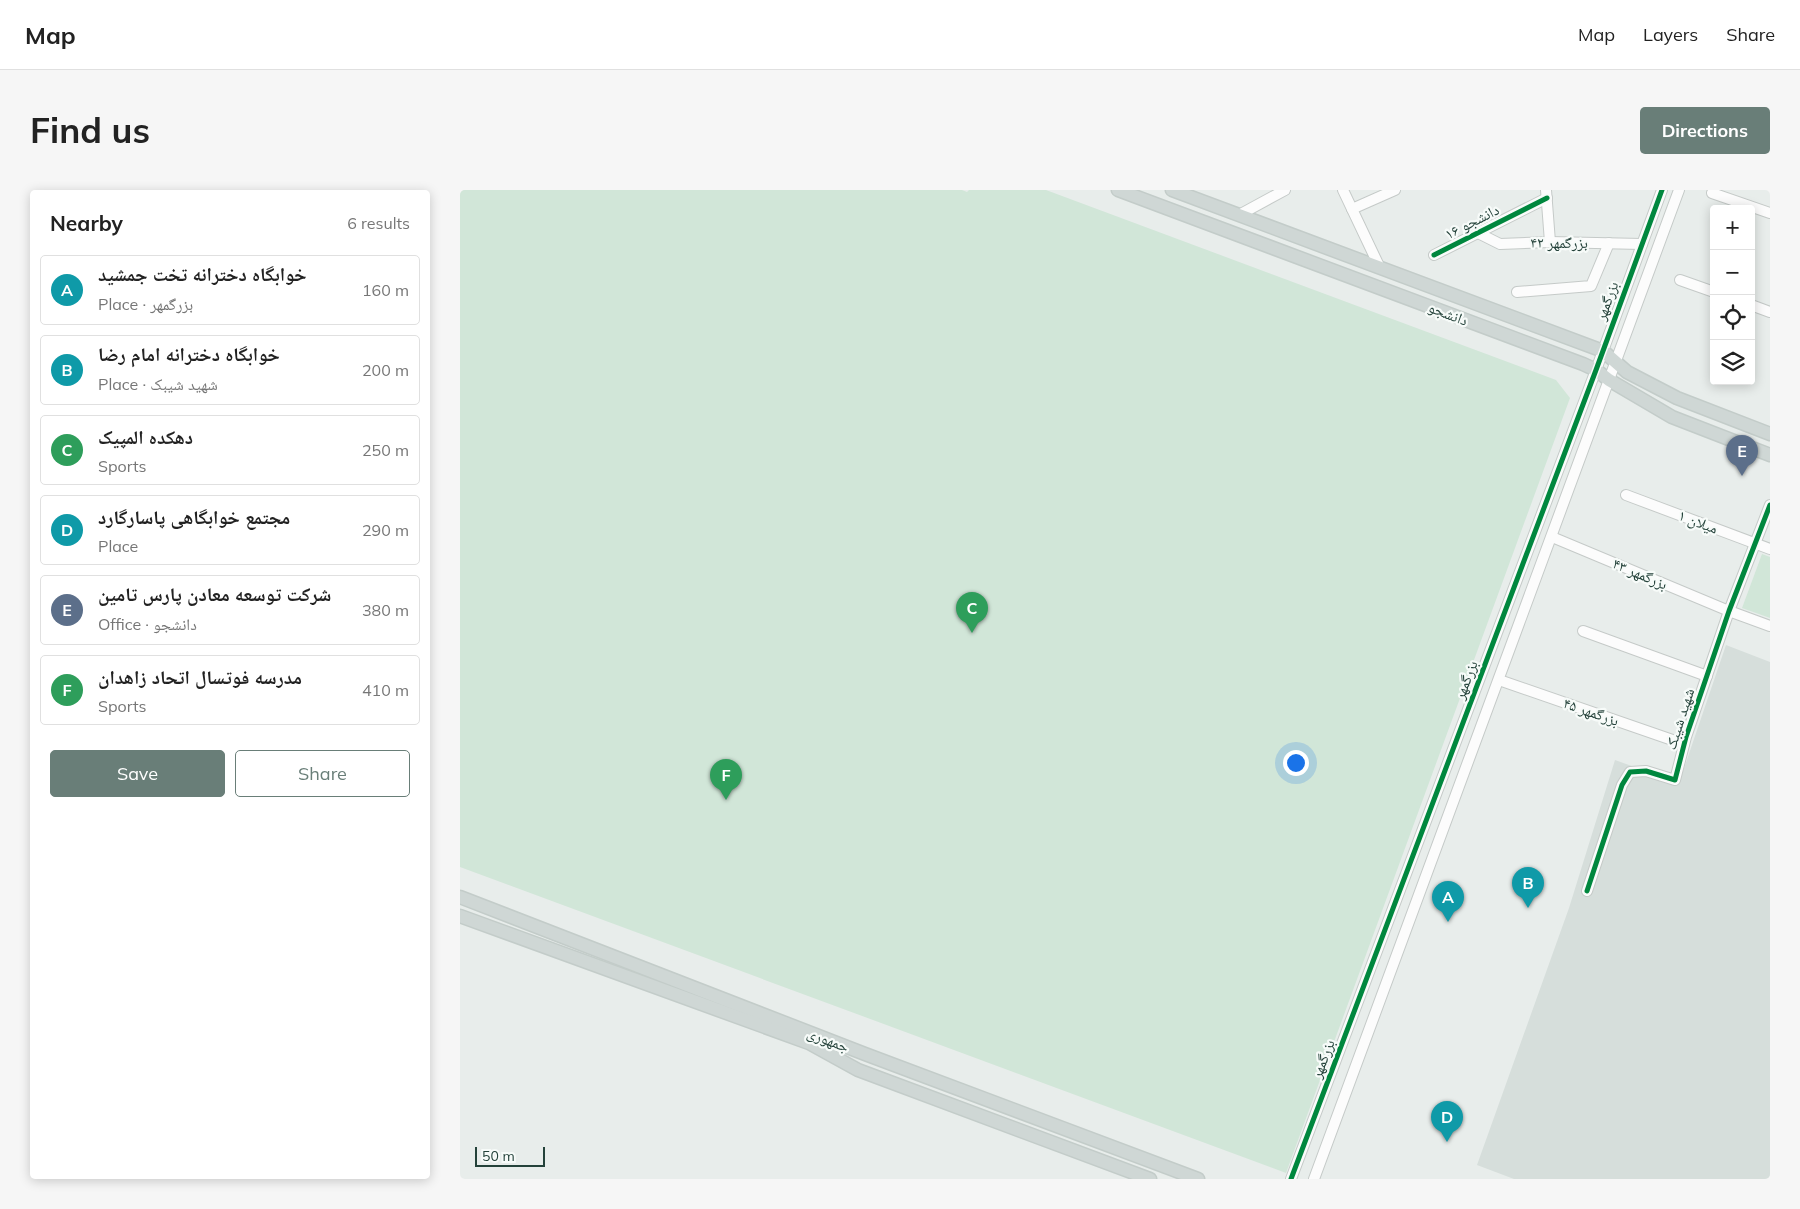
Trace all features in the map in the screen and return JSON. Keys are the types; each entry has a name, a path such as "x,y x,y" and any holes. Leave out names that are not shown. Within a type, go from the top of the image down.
{"main road":[{"name":"دانشجو","path":"1118,190 1596,370 1608,380 1672,417 1770,454"},
{"name":"دانشجو","path":"1172,190 1193,193 1239,215 1603,351 1627,372 1678,398 1770,434"},
{"name":"جمهوری","path":"460,896 865,1054 1198,1179"},
{"name":"جمهوری","path":"460,916 809,1043 858,1070 1150,1179"},
{"path":"858,1070 865,1054"}],"street":[{"path":"1239,215 1284,190"},
{"path":"1343,190 1380,268"},
{"path":"1352,209 1395,190"},
{"name":"بزرگمهر","path":"1291,1179 1662,190"},
{"name":"بزرگمهر","path":"1314,1179 1552,537 1608,380 1680,190"},
{"path":"1712,193 1770,213"},
{"path":"1547,194 1550,242"},
{"name":"دانشجو ۱۶","path":"1434,255 1478,233 1547,194"},
{"name":"بزرگمهر ۴۲","path":"1478,233 1500,244 1550,242 1642,244"},
{"path":"1517,292 1591,286 1609,243"},
{"path":"1680,280 1710,291"},
{"path":"1755,306 1770,312"},
{"name":"میلان ۱","path":"1626,495 1770,549"},
{"name":"شهید شیبک","path":"1587,891 1622,785 1630,772 1646,771 1675,780 1684,744 1729,611 1770,505"},
{"name":"بزرگمهر ۴۳","path":"1552,537 1729,611 1770,626"},
{"path":"1583,631 1707,676"},
{"name":"بزرگمهر ۴۵","path":"1499,680 1684,744"},
{"path":"1478,684 1494,692"},
{"path":"1398,896 1415,903"}],"shaded area":[{"path":"1726,645 1770,662 1770,1179 1514,1179 1477,1165 1569,908 1615,760 1679,783"}],"green space":[{"path":"460,190 962,190 967,192 969,190 1046,190 1556,380 1570,398 1286,1173 460,867"},
{"path":"1762,554 1770,557 1770,618 1742,608"}],"cycle path":[{"path":"1291,1179 1662,190"},
{"path":"1434,255 1547,198"},
{"path":"1587,891 1622,785 1630,772 1646,771 1675,780 1686,737 1729,611 1770,505"}],"place":[{"name":"شرکت توسعه معادن پارس تامین","path":"1742,476"},
{"name":"دهکده المپیک","path":"972,633"},
{"name":"مدرسه فوتسال اتحاد زاهدان","path":"726,800"},
{"name":"خوابگاه دخترانه امام رضا","path":"1528,908"},
{"name":"خوابگاه دخترانه تخت جمشید","path":"1448,922"},
{"name":"مجتمع خوابگاهی پاسارگارد","path":"1447,1142"}]}
